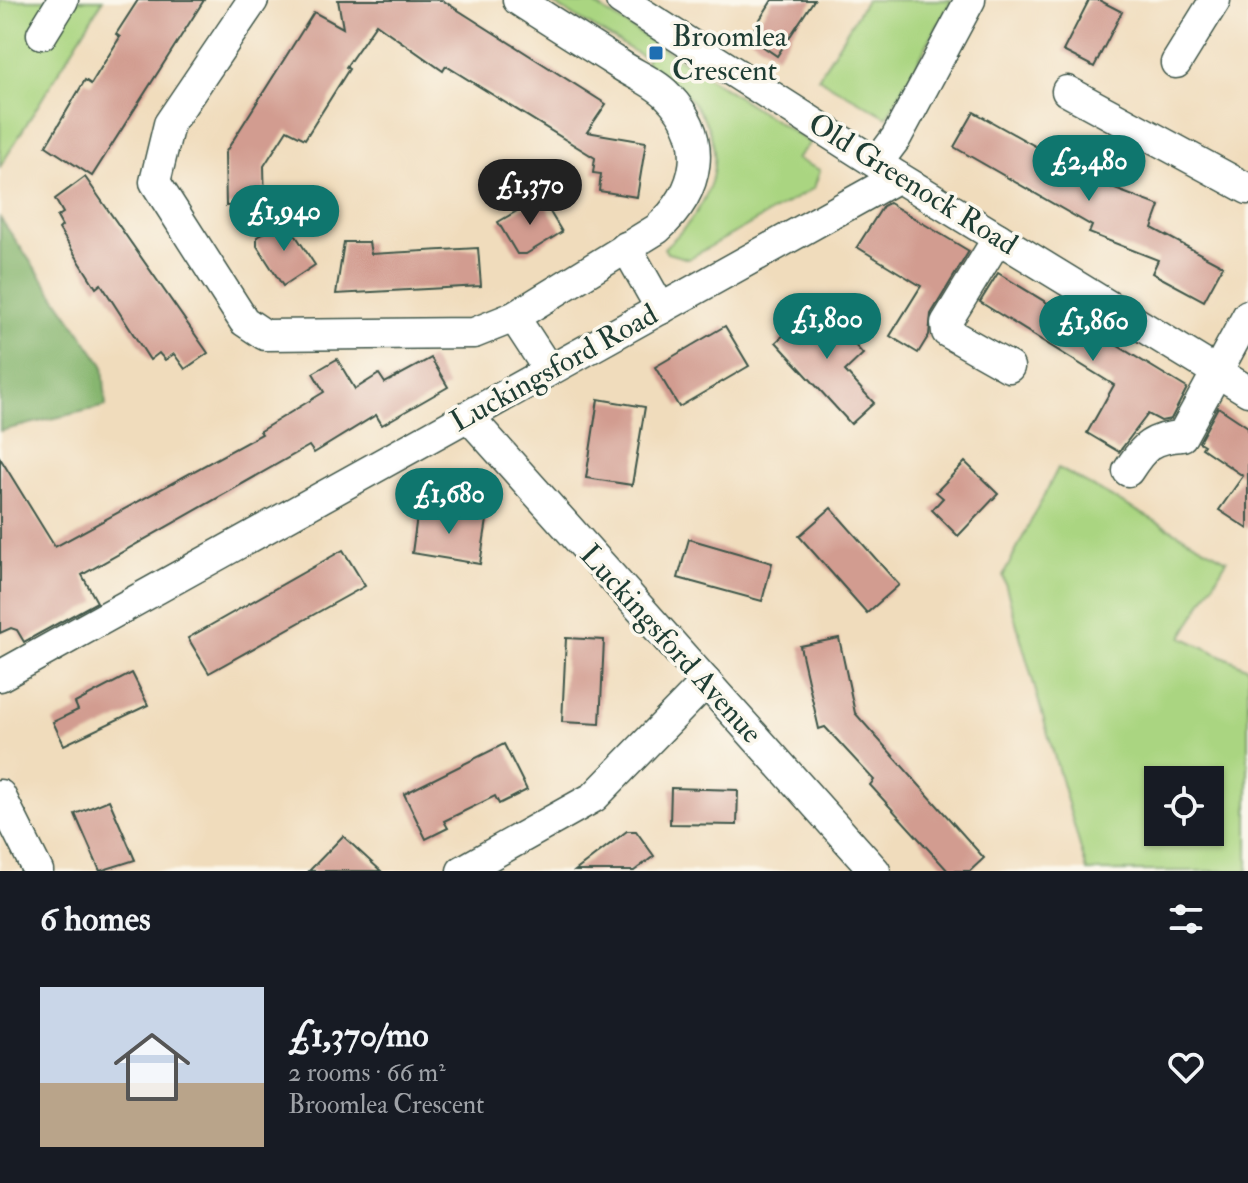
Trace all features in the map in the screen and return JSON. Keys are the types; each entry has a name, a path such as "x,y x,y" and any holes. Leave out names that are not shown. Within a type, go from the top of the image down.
{"street":[{"path":"42,34 63,0"},
{"path":"253,0 169,124 155,182 244,321 265,335 474,333 514,317 657,229 678,210 692,182 695,147 686,119 666,94 518,0"},
{"name":"Old Greenock Road","path":"621,0 998,238 1248,391"},
{"path":"888,169 896,138 970,0"},
{"path":"1176,63 1215,0"},
{"path":"1067,91 1248,189"},
{"name":"Luckingsford Road","path":"0,676 661,309 888,169"},
{"path":"998,238 946,323 947,332 1009,367"},
{"path":"626,247 661,309"},
{"path":"1128,471 1145,445 1159,438 1182,436 1248,315"},
{"path":"514,317 548,369"},
{"name":"Luckingsford Avenue","path":"468,416 875,871"},
{"path":"462,871 594,797 706,682"},
{"path":"0,795 38,871"}],"green space":[{"path":"0,0 103,0 0,167"},
{"path":"866,0 952,0 887,117 818,78"},
{"path":"552,3 594,4 810,143 796,159 820,170 814,188 688,259 667,253 664,248 688,224 704,199 713,175 714,150 708,127 694,104 674,83 646,64 647,59"},
{"path":"0,218 103,365 106,406 0,431"},
{"path":"1058,468 1227,560 1182,637 1248,668 1248,871 1087,871 1003,576"}],"building":[{"path":"138,0 204,0 92,176 46,146 85,80 91,84 120,37 116,34"},
{"path":"338,0 442,0 606,104 587,132 646,142 637,197 599,191 601,174 593,173 595,158 446,66 443,71 376,24 346,67 349,69 305,139 287,130 264,166 265,205 226,206 225,153 314,12 343,28"},
{"path":"772,0 814,0 777,56 749,37"},
{"path":"1089,0 1099,0 1122,12 1094,67 1063,51"},
{"path":"974,112 1044,151 1046,148 1095,174 1091,180 1160,206 1152,228 1223,266 1204,301 1152,273 1158,260 1089,233 1092,226 954,147"},
{"path":"85,177 208,353 185,369 174,354 165,360 159,353 150,360 101,284 96,288 59,229 62,226 57,217 63,213 55,199"},
{"path":"541,197 562,232 526,254 517,254 498,222"},
{"path":"889,203 969,251 931,314 929,335 918,353 890,336 921,286 857,247 883,206"},
{"path":"285,219 315,265 283,286 257,246 257,237"},
{"path":"344,242 369,242 371,254 478,248 481,286 336,294"},
{"path":"998,273 1187,388 1171,419 1161,421 1148,414 1119,452 1087,433 1114,385 980,302"},
{"path":"818,304 863,354 845,371 874,403 851,424 776,342"},
{"path":"725,326 749,366 679,407 655,367"},
{"path":"431,358 448,387 382,425 376,415 314,453 309,446 82,575 97,602 24,642 17,630 11,628 0,633 0,458 55,547 262,434 260,431 324,392 313,373 337,359 355,389 379,374 385,383"},
{"path":"598,399 645,407 632,485 586,478"},
{"path":"1218,407 1248,427 1248,529 1219,510 1243,476 1202,448 1204,445 1199,442"},
{"path":"965,462 998,494 958,536 932,510 943,498 936,492"},
{"path":"831,508 899,585 867,613 799,536"},
{"path":"418,509 487,520 480,564 412,553"},
{"path":"689,539 772,563 762,601 678,578"},
{"path":"343,550 365,586 209,673 188,638"},
{"path":"566,638 604,640 600,724 562,722"},
{"path":"839,638 855,713 984,858 970,871 948,871 870,785 874,780 825,727 819,729 800,646"},
{"path":"132,673 148,705 64,745 53,722 78,710 75,703"},
{"path":"504,744 527,790 499,804 495,796 444,821 448,828 426,839 404,794"},
{"path":"671,788 738,790 737,825 670,824"},
{"path":"109,800 135,860 100,871 75,814"},
{"path":"627,831 636,831 654,856 634,871 575,871"},
{"path":"343,836 381,871 309,871"}],"place":[{"name":"Broomlea Crescent","path":"656,53"}]}
